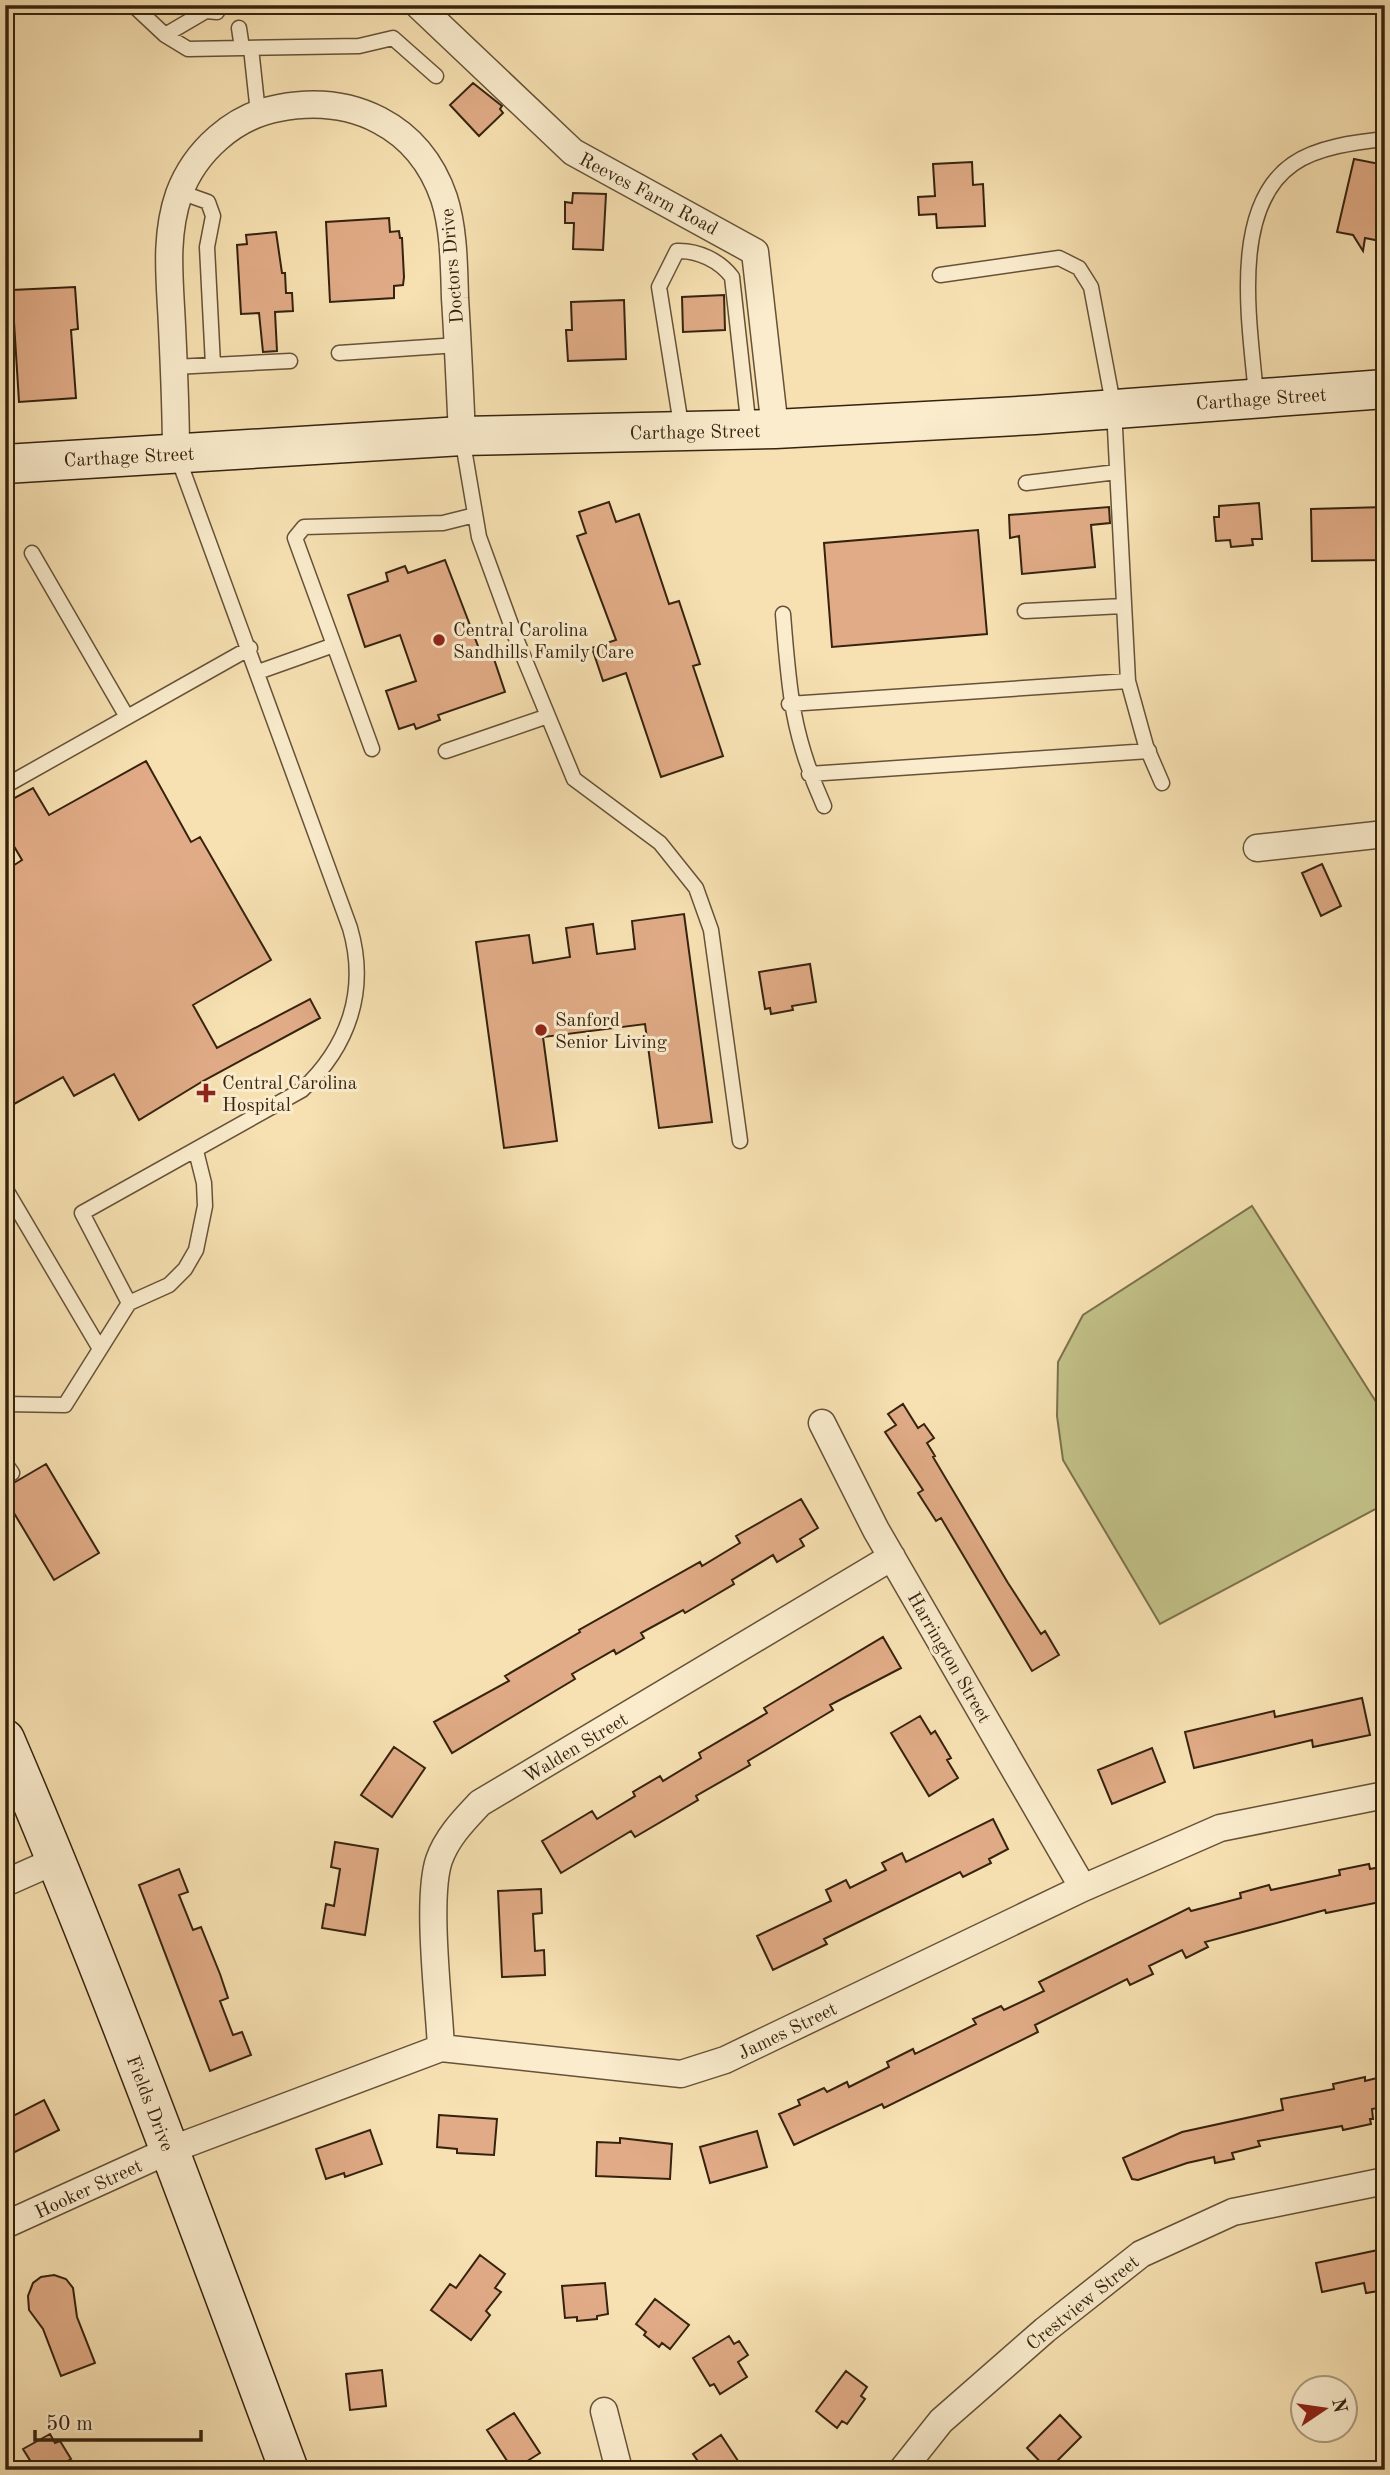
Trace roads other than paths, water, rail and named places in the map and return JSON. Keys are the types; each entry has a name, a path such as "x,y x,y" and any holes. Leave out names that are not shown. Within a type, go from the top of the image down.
{"main road":[{"name":"Carthage Street","path":"5,464 462,436 762,430 1114,409 1385,389"},
{"name":"Fields Drive","path":"5,1739 57,1860 170,2150 289,2470"}],"street":[{"name":"Reeves Farm Road","path":"418,5 573,152 755,252 762,430"},
{"name":"Doctors Drive","path":"176,453 169,258 171,224 180,192 199,159 219,137 240,120 293,105 323,104 358,109 391,127 414,146 431,170 444,200 453,251 462,436"},
{"path":"1257,848 1385,834"},
{"name":"Harrington Street","path":"822,1423 892,1557 1083,1888"},
{"name":"Walden Street","path":"441,2048 434,1901 439,1860 455,1829 480,1803 892,1557"},
{"name":"James Street","path":"170,2150 441,2048 681,2074 725,2060 1083,1888 1220,1828 1385,1796"},
{"path":"5,1883 57,1860"},
{"name":"Hooker Street","path":"5,2225 170,2150"},
{"name":"Crestview Street","path":"902,2470 941,2421 1045,2330 1141,2254 1233,2212 1385,2180"},
{"path":"604,2411 619,2470"}],"lane":[{"path":"132,5 165,35 188,50 359,46 393,38 436,76"},
{"path":"165,35 206,11 216,12"},
{"path":"239,28 246,48 258,113"},
{"path":"1256,399 1249,300 1250,246 1258,211 1276,180 1292,164 1315,153 1385,139"},
{"path":"180,192 208,202 213,216 207,247 213,365"},
{"path":"682,431 659,287 677,251 690,250 724,266 732,278 762,430"},
{"path":"940,275 1059,258 1079,268 1091,287 1114,409 1128,681 1149,751 1162,783"},
{"path":"339,353 458,345"},
{"path":"174,367 290,361"},
{"path":"462,436 479,537 574,779 660,843 696,888 711,930 727,1027 740,1141"},
{"path":"129,1303 82,1213 302,1090 318,1074 343,1037 357,994 357,960 350,928 250,648 176,453"},
{"path":"1026,483 1117,472"},
{"path":"372,749 295,538 304,527 443,523 475,514"},
{"path":"32,553 127,718"},
{"path":"1025,611 1123,606"},
{"path":"783,614 789,704 809,774 824,806"},
{"path":"258,672 334,645"},
{"path":"5,786 250,648"},
{"path":"789,704 1128,681"},
{"path":"446,751 548,716"},
{"path":"809,774 1149,751"},
{"path":"5,1404 65,1405 129,1303 169,1285 185,1269 196,1250 205,1206 204,1183 195,1151"},
{"path":"5,1188 100,1349"}],"place":[{"name":"Central Carolina Sandhills Family Care","path":"439,640"},
{"name":"Sanford Senior Living","path":"541,1030"},
{"name":"Central Carolina Hospital","path":"206,1093"}]}
